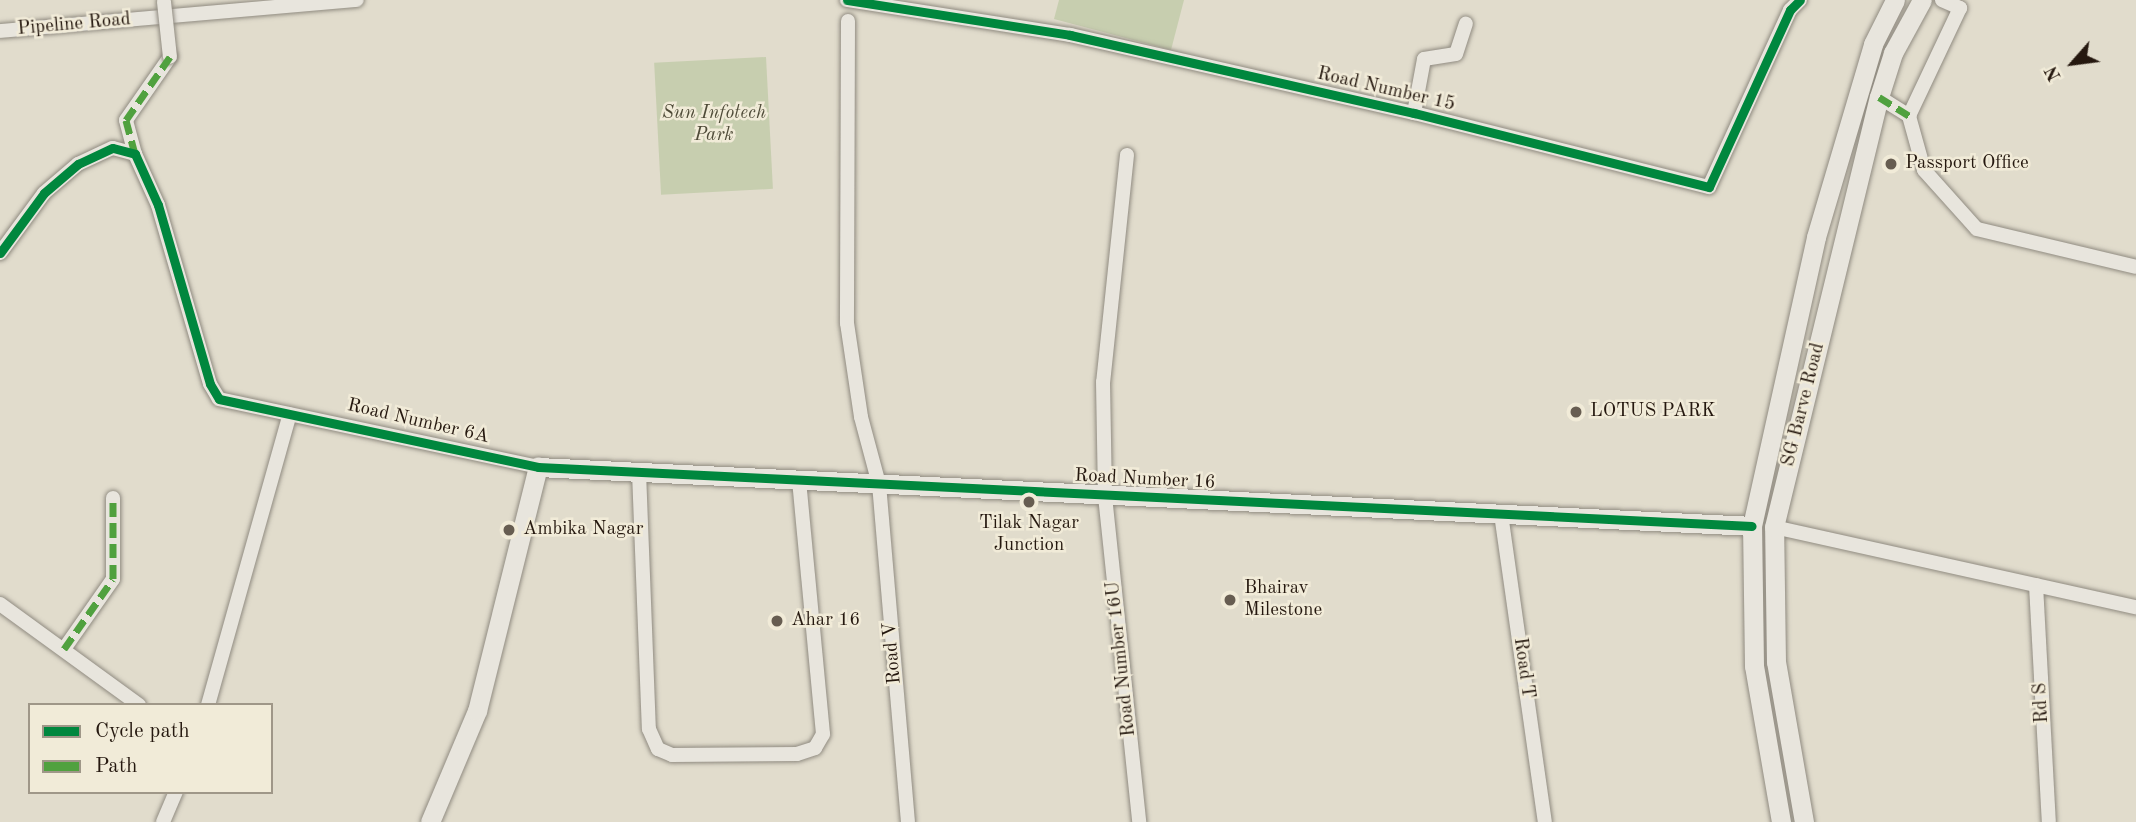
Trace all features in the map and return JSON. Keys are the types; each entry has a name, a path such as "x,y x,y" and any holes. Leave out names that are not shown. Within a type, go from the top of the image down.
{"main road":[{"name":"SG Barve Road","path":"1781,822 1754,666 1752,526 1816,237 1873,44 1895,0"},
{"name":"SG Barve Road","path":"1804,822 1776,662 1774,527 1879,97 1893,53 1922,0"},
{"name":"Road Number 16","path":"538,467 1752,526"},
{"path":"430,822 477,711 538,467"}],"street":[{"name":"Pipeline Road","path":"0,31 357,0"},
{"name":"Road Number 15","path":"846,0 1070,36 1414,113 1709,187 1790,10 1800,0"},
{"path":"941,15 944,0"},
{"path":"1942,0 1960,8 1909,116 1924,170 1977,229 2136,267"},
{"path":"135,154 126,120 170,57 163,1"},
{"name":"Road V","path":"848,21 848,323 861,417 879,484 908,822"},
{"path":"1414,113 1424,59 1456,54 1466,24"},
{"path":"1879,97 1909,116"},
{"path":"0,253 44,193 78,164 113,148 135,154"},
{"name":"Road Number 6A","path":"135,154 166,229 214,393 228,402 538,467"},
{"name":"Road Number 16U","path":"1127,155 1103,382 1105,496 1139,822"},
{"path":"209,703 290,414"},
{"path":"639,472 649,729 658,749 672,755 797,754 815,748 823,734 799,480"},
{"path":"64,649 113,579 113,498"},
{"name":"Road T","path":"1501,514 1545,822"},
{"path":"1774,527 2136,607"},
{"name":"Rd S","path":"2036,585 2049,822"},
{"path":"0,604 136,703"},
{"path":"163,822 175,794"}],"green space":[{"path":"1059,0 1184,0 1171,50 1054,19"},
{"name":"Sun Infotech Park","path":"766,57 773,189 661,195 654,63"}],"marked path":[{"path":"135,154 126,120 170,57"},
{"path":"1879,97 1909,116"},
{"path":"64,649 113,579 113,498"}],"cycle path":[{"path":"847,0 1070,35 1414,113 1709,187 1790,10 1800,0"},
{"path":"0,253 44,193 78,164 113,148 135,154 158,205 210,384 219,399 538,467 1752,526"}],"place":[{"name":"Passport Office","path":"1891,164"},
{"name":"LOTUS PARK","path":"1576,412"},
{"name":"Tilak Nagar Junction","path":"1029,502"},
{"name":"Ambika Nagar","path":"509,530"},
{"name":"Bhairav Milestone","path":"1230,600"},
{"name":"Ahar 16","path":"777,621"}]}
